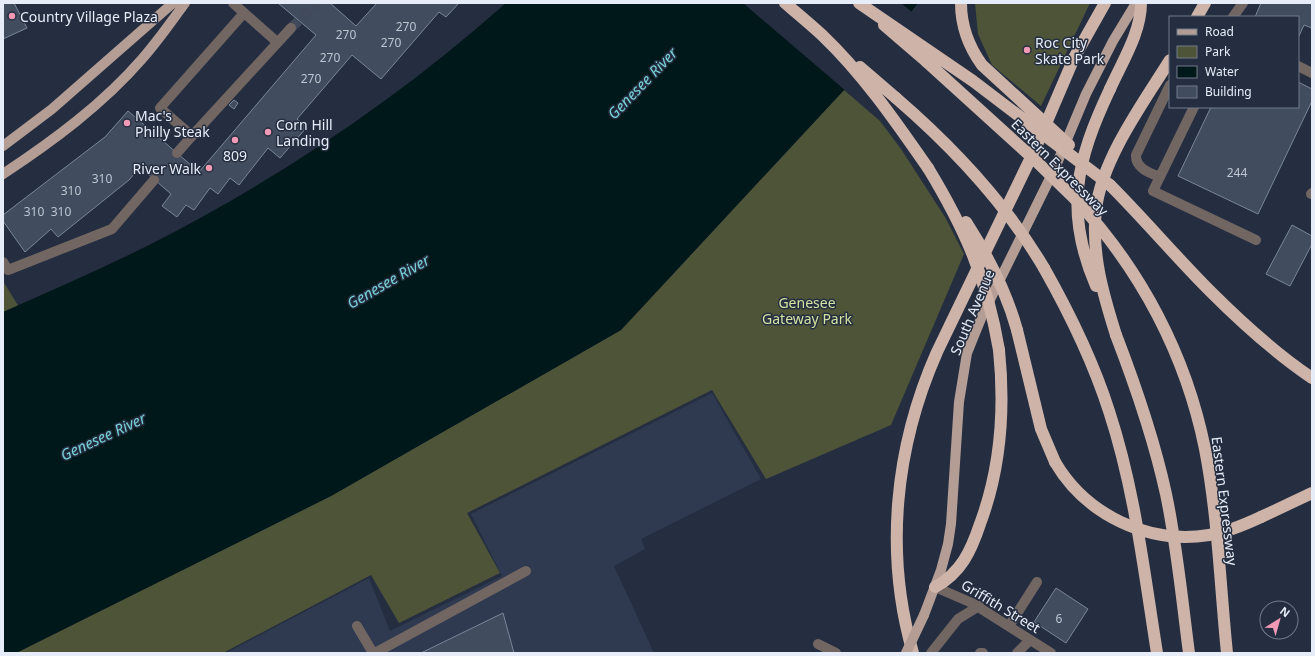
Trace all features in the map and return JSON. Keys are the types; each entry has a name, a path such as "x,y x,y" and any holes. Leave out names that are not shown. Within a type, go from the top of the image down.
{"highway":[{"path":"785,3 913,113 967,165 997,198 1024,235 1062,299 1088,355 1118,439 1133,506 1157,653"},
{"path":"859,3 973,81 1110,185"},
{"name":"Eastern Expressway","path":"859,3 978,108 1076,200 1110,240 1145,292 1173,347 1189,390 1201,435 1210,480 1227,653"},
{"path":"961,3 962,19 973,52 982,65 995,79 1062,138 1110,185 1236,317 1263,341 1312,378"},
{"path":"913,653 900,594 896,531 903,462 913,416 925,380 937,352 1036,147 1074,58 1105,3"},
{"path":"1141,3 1135,34 1091,134 1082,165 1077,193 1077,220 1082,247 1116,335 1146,420 1165,490 1173,536 1189,653"},
{"path":"1198,16 1205,3"},
{"path":"822,35 877,98 966,222 988,258 1007,298 1017,330 1042,433 1055,462 1071,484 1110,517 1145,532 1172,537 1208,536 1235,529 1312,493"},
{"path":"1116,335 1102,288 1098,267 1095,234 1096,208 1105,177 1121,140 1169,62"},
{"path":"928,168 961,227 977,262 990,302 999,350 1002,399 1001,431 990,494 975,538 963,563 949,579 935,587"}],"main road":[{"path":"3,146 38,122 173,3"},
{"path":"3,174 56,137 113,89 154,45 185,3"},
{"name":"South Avenue","path":"906,653 924,615 944,561 949,534 959,402 967,353 982,316 1055,168 1086,94 1113,40 1136,3"}],"street":[{"path":"233,3 277,42"},
{"path":"1234,16 1243,3"},
{"path":"192,136 160,108 244,13"},
{"path":"177,153 291,28"},
{"path":"1299,66 1312,73"},
{"path":"1160,177 1142,168 1137,162 1136,155 1169,87"},
{"path":"1194,108 1153,192 1256,240"},
{"path":"3,262 8,270 112,229 154,180"},
{"path":"357,626 374,653 526,571"},
{"path":"1009,626 1037,582"},
{"name":"Griffith Street","path":"935,587 979,606 1051,653"},
{"path":"932,653 958,619 979,606"},
{"path":"1017,653 1030,640"},
{"path":"818,644 836,653"}],"shaded area":[{"path":"712,393 761,479 641,539 645,549 614,566 654,653 226,653 369,578 390,631 502,576 471,514"}],"green space":[{"name":"Roc City Skate Park","path":"975,3 1090,3 1041,106 992,65 978,34"},
{"name":"Genesee Gateway Park","path":"844,90 880,121 901,149 945,217 964,254 891,425 766,479 712,390 467,513 500,573 399,623 371,575 223,653 16,653 331,496 621,330"},
{"path":"3,281 22,312 3,321"}],"water":[{"name":"Genesee River","path":"506,3 918,3 895,33 844,90 621,330 331,496 16,653 3,653 3,312 149,245 197,220 290,165 335,136 423,72"}],"pier":[{"path":"743,3 901,3 913,13 846,91"}],"building":[{"name":"Country Village Plaza","path":"3,3 14,3 27,28 3,39"},
{"name":"Corn Hill Landing","path":"278,3 330,3 356,26 377,3 459,3 446,17 439,12 381,79 352,55 297,119 307,127 280,158 268,148 239,185 230,178 218,194 210,188 194,210 186,205 177,217 162,206 171,194 140,167 129,180 58,237 51,229 25,252 3,221 3,215 105,137 128,111 199,172 316,35"},
{"path":"1261,3 1312,3 1312,28 1304,25 1299,36 1299,16 1255,16"},
{"path":"1299,82 1312,89 1312,101 1258,214 1178,176 1211,108 1299,108"},
{"path":"234,100 238,103 234,109 229,105"},
{"path":"1292,225 1312,236 1312,244 1290,286 1266,274"},
{"path":"1056,588 1088,609 1066,643 1034,622"},
{"path":"503,613 514,653 421,653"}],"tunnel":[{"path":"291,28 317,3"},
{"path":"154,180 177,153"}],"place":[{"name":"Country Village Plaza","path":"12,16"},
{"name":"Roc City Skate Park","path":"1027,50"},
{"name":"Mac's Philly Steak","path":"127,123"},
{"name":"Corn Hill Landing","path":"268,132"},
{"name":"809","path":"235,140"},
{"name":"River Walk","path":"209,168"}]}
